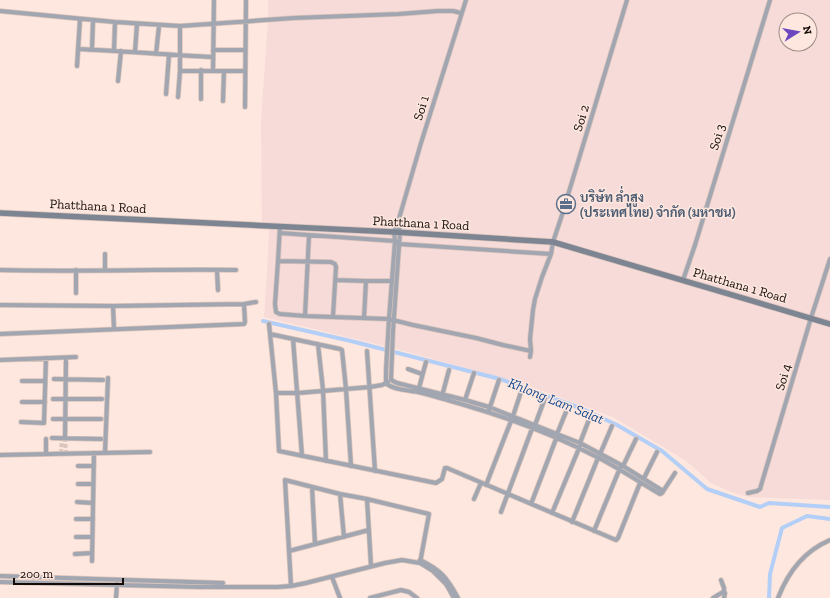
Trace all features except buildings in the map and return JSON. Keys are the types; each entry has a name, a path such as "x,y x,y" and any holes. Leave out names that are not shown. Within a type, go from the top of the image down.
{"main road":[{"name":"Phatthana 1 Road","path":"0,213 400,232 553,242 830,324"}],"street":[{"path":"213,71 212,56 214,0"},
{"path":"246,0 246,107"},
{"name":"Soi 1","path":"386,381 395,241 394,232 466,0"},
{"name":"Soi 2","path":"530,357 530,338 533,310 627,0"},
{"name":"Soi 3","path":"683,280 770,0"},
{"path":"0,10 159,26 438,11 453,11 461,13"},
{"path":"77,66 80,19"},
{"path":"92,49 93,20"},
{"path":"114,50 115,22"},
{"path":"135,52 137,24"},
{"path":"156,54 159,26"},
{"path":"178,97 180,71 180,26"},
{"path":"78,49 114,50 180,56 212,56"},
{"path":"213,50 245,50"},
{"path":"118,81 121,51"},
{"path":"166,94 169,55"},
{"path":"201,70 201,99"},
{"path":"180,71 246,71"},
{"path":"223,101 224,71"},
{"name":"Soi 1","path":"391,379 400,232 398,222"},
{"path":"280,226 275,304 276,312 280,314 389,319 531,351"},
{"path":"280,233 395,241 399,244 551,254"},
{"path":"305,316 308,235"},
{"path":"105,254 105,270"},
{"name":"Soi 4","path":"748,493 758,491 760,489 830,259"},
{"path":"278,261 331,262 335,264 333,316"},
{"path":"0,270 236,270"},
{"path":"76,270 76,293"},
{"path":"217,270 218,290"},
{"path":"335,280 392,281"},
{"path":"364,318 366,280"},
{"path":"0,305 113,306 244,304 256,302"},
{"path":"0,334 244,324 244,304"},
{"path":"113,306 114,329"},
{"path":"269,324 276,393 279,451 436,483 442,479 445,468 447,468 614,540 618,538 640,483"},
{"path":"270,334 342,350 351,466"},
{"path":"293,339 302,456"},
{"path":"318,344 323,390 326,461"},
{"path":"368,351 375,471"},
{"path":"0,360 76,357"},
{"path":"21,422 44,423 46,358"},
{"path":"64,438 66,358"},
{"path":"419,388 426,362"},
{"path":"408,369 422,374"},
{"path":"442,396 449,370"},
{"path":"466,400 474,373"},
{"path":"105,452 108,378"},
{"path":"54,379 103,380"},
{"path":"276,393 298,393 370,387 382,385 391,379 397,383 419,388 512,416 557,434 579,445 660,494 675,473"},
{"path":"489,410 499,380"},
{"path":"22,381 45,381"},
{"path":"386,381 389,385 394,387 466,400 510,421 534,426 555,438 579,445"},
{"path":"512,416 521,392"},
{"path":"501,512 544,398"},
{"path":"53,399 102,399"},
{"path":"22,402 45,402"},
{"path":"557,434 568,407"},
{"path":"552,513 590,417"},
{"path":"53,419 101,419"},
{"path":"486,485 510,421"},
{"path":"573,522 612,426"},
{"path":"52,438 101,439"},
{"path":"531,504 555,438"},
{"path":"46,439 46,454"},
{"path":"595,531 620,470 636,439"},
{"path":"0,455 150,452"},
{"path":"644,478 657,452"},
{"path":"92,561 94,453"},
{"path":"599,457 622,466 644,478 663,491"},
{"path":"78,466 94,466"},
{"path":"291,586 284,480 430,514 420,561"},
{"path":"474,498 481,483"},
{"path":"78,484 93,484"},
{"path":"312,486 315,544"},
{"path":"340,494 344,537"},
{"path":"367,499 371,566"},
{"path":"77,502 93,502"},
{"path":"76,519 93,519"},
{"path":"289,551 369,530"},
{"path":"76,537 92,537"},
{"path":"778,598 783,584 793,569 809,553 830,540"},
{"path":"75,554 92,553"},
{"path":"0,576 74,578 144,583 265,587 291,586 333,578 371,566 402,560 420,561 432,566 442,573 458,598"},
{"path":"420,561 434,570 446,584 454,598"},
{"path":"7,582 8,576"},
{"path":"74,578 74,583"},
{"path":"333,578 340,598"},
{"path":"721,580 724,588 724,598"},
{"path":"0,582 74,583 117,586 144,583"},
{"path":"213,585 223,583"},
{"path":"116,597 117,586"},
{"path":"370,598 401,590 409,592 417,598"},
{"path":"713,598 724,592"}],"shaded area":[{"path":"268,0 830,0 830,500 749,497 731,492 711,483 685,460 613,417 527,385 397,349 264,317 269,228 262,228 261,120 268,21"}],"waterway":[{"name":"Khlong Lam Salat","path":"263,321 351,341 500,379 583,409 617,425 662,451 707,489 760,507 769,503 830,507"},
{"path":"769,598 770,574 782,528 807,516 830,519"}],"tunnel":[{"path":"61,453 62,438"},
{"path":"65,438 66,453"}],"place":[{"name":"บริษัท ล่ำสูง (ประเทศไทย) จำกัด (มหาชน)","path":"566,204"}]}
